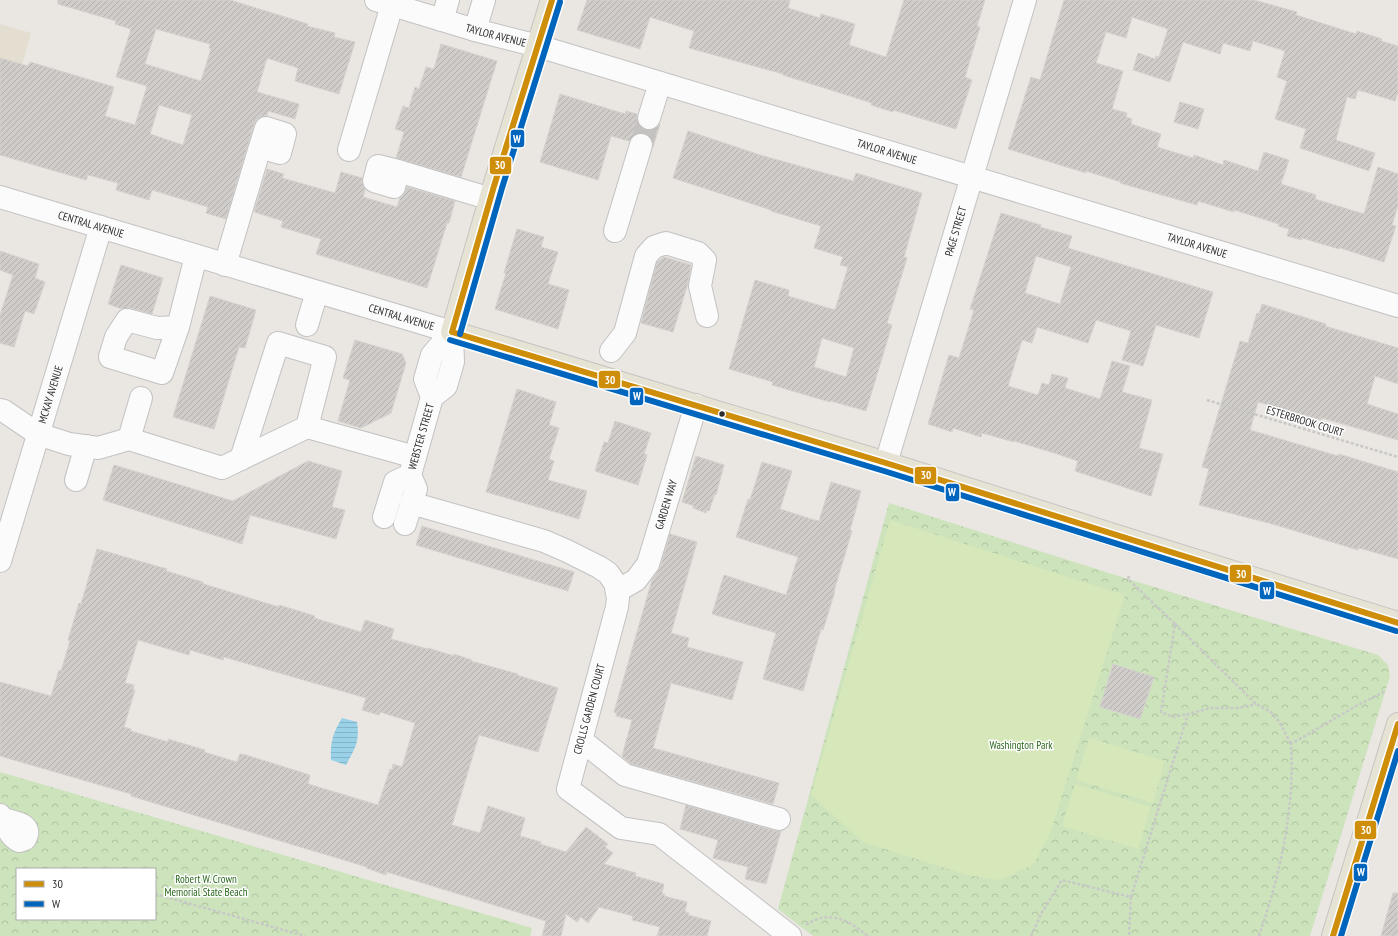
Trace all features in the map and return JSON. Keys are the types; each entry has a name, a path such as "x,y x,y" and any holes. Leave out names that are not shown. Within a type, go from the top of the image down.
{"main road":[{"name":"WEBSTER STREET","path":"452,332 552,0"},
{"name":"CENTRAL AVENUE","path":"452,332 886,463 1398,623"},
{"path":"1333,936 1398,724"}],"street":[{"path":"475,30 484,0"},
{"name":"PAGE STREET","path":"886,463 1025,0"},
{"path":"349,150 384,2"},
{"name":"TAYLOR AVENUE","path":"384,2 445,10 475,30 538,46 1398,306"},
{"path":"649,118 660,83"},
{"path":"615,231 641,145"},
{"path":"225,265 260,147"},
{"path":"398,171 491,199"},
{"name":"CENTRAL AVENUE","path":"0,197 452,332"},
{"name":"MCKAY AVENUE","path":"0,561 6,522 38,434 101,227"},
{"path":"611,351 625,333 646,256 654,247 666,243 698,253 705,260 700,286 707,316"},
{"path":"178,328 196,256"},
{"path":"303,336 317,292"},
{"name":"WEBSTER STREET","path":"405,524 416,489 412,466 432,397 446,386 453,362 452,332"},
{"path":"303,336 325,357 307,427"},
{"path":"241,459 278,343 303,336"},
{"path":"129,439 141,398"},
{"name":"GARDEN WAY","path":"617,591 636,580 648,564 696,405"},
{"path":"0,410 4,411 38,434 69,444 98,448 129,439 222,468 307,427 412,466"},
{"path":"76,480 86,446"},
{"name":"WEBSTER STREET","path":"384,517 395,482 412,466"},
{"name":"CROLLS GARDEN COURT","path":"412,503 544,541 567,551 608,573 615,583 617,591 617,607 568,789 621,828 659,834 797,931"},
{"path":"581,740 625,775 779,819"}],"path":[{"name":"ESTERBROOK COURT","path":"1207,400 1398,457"},
{"path":"1130,576 1128,579 1256,704 1271,712 1280,723 1291,744 1292,768 1289,815 1282,855 1268,909 1259,936"},
{"path":"1175,624 1161,712 1174,717 1211,708 1238,708 1256,704"},
{"path":"1291,744 1358,705 1386,691"},
{"path":"1129,936 1131,897 1188,714"},
{"path":"1031,936 1041,914 1062,880 1131,897"},
{"path":"156,894 305,936"},
{"path":"797,931 815,918 830,916 854,924 868,936"}],"shaded area":[{"path":"0,24 31,33 0,142"}],"green space":[{"name":"Washington Park","path":"889,503 1128,579 1378,655 1388,665 1390,676 1310,936 813,936 778,909"},
{"path":"890,520 1125,595 1050,834 1033,865 999,880 967,875 863,842 811,795"},
{"path":"1089,738 1165,761 1153,803 1076,780"},
{"name":"Robert W. Crown Memorial State Beach","path":"0,772 532,928 530,936 0,936"},
{"path":"1075,784 1151,807 1138,849 1062,826"}],"water":[{"path":"342,718 357,722 358,729 356,745 346,765 331,760 333,738 336,728"}],"building":[{"path":"58,0 230,0 308,24 307,26 335,33 334,37 355,42 339,94 295,81 298,68 267,58 257,92 299,104 295,119 268,111 267,116 257,119 254,124 226,219 206,213 208,207 152,190 149,200 116,190 118,183 88,175 86,180 0,155 0,58 28,66 30,62 114,87 105,116 135,125 147,86 116,77 131,29 115,24 116,21 58,4","holes":["156,29 210,44 209,48 211,49 201,81 145,64","159,105 192,115 183,145 150,134"]},
{"path":"587,0 790,0 788,8 820,18 821,14 855,24 849,45 886,57 904,0 985,0 977,26 980,27 965,77 972,80 956,129 893,110 893,112 871,105 872,103 783,74 689,48 694,31 650,17 640,49 577,30"},
{"path":"1064,0 1254,0 1297,12 1296,15 1356,34 1357,31 1398,46 1398,92 1395,101 1358,90 1355,99 1347,97 1336,140 1375,153 1369,171 1300,148 1306,129 1275,119 1287,81 1277,77 1285,51 1253,41 1250,51 1223,43 1220,54 1183,42 1170,82 1133,70 1138,53 1155,59 1156,56 1159,57 1168,29 1132,17 1126,38 1106,32 1096,63 1123,71 1112,109 1127,113 1126,117 1132,119 1131,124 1161,134 1157,147 1193,158 1194,155 1223,165 1224,160 1258,171 1264,152 1289,160 1281,184 1316,195 1315,199 1364,214 1378,167 1398,174 1398,205 1392,225 1396,226 1384,262 1340,248 1339,249 1302,238 1302,240 1287,236 1289,229 1278,226 1279,224 1234,210 1234,212 1198,201 1197,205 1008,149 1031,77 1040,80"},
{"path":"441,44 497,61 461,177 396,158 404,132 395,129 403,106 409,108 415,87 419,89 426,67 434,69"},
{"path":"560,94 625,114 626,111 637,114 637,120 640,126 646,130 652,130 660,124 653,147 653,142 650,137 644,133 639,133 633,136 629,141 611,136 598,180 540,162"},
{"path":"1180,102 1204,109 1198,129 1174,122"},
{"path":"688,131 760,155 853,181 856,173 922,193 904,257 907,258 887,323 892,325 866,411 772,385 773,382 729,369 755,280 789,290 788,296 835,310 848,267 840,265 843,257 814,248 821,226 673,178","holes":["822,338 854,348 846,377 814,367"]},
{"path":"267,169 284,174 282,178 335,193 341,172 362,178 362,184 365,190 363,197 397,207 400,198 403,196 407,187 455,201 427,288 316,254 321,239 281,227 283,221 254,212"},
{"path":"1001,213 1041,225 1040,227 1072,236 1068,248 1213,292 1199,338 1156,325 1143,366 1122,360 1131,331 1096,320 1088,343 1037,327 1032,343 1022,340 1008,386 1038,395 1042,383 1049,385 1052,374 1068,378 1065,388 1100,399 1112,361 1130,366 1122,392 1152,400 1139,448 1163,454 1151,496 1075,471 1078,461 1051,452 982,433 981,437 953,428 952,432 928,424 949,355 959,358 974,310 970,309","holes":["1036,256 1071,267 1060,304 1025,293"]},
{"path":"517,229 544,237 541,247 558,252 548,284 569,290 558,329 495,309"},
{"path":"0,251 39,264 35,278 45,282 34,314 25,311 14,347 0,343 0,315 13,275 0,270"},
{"path":"664,257 691,265 688,283 673,332 641,323 657,262"},
{"path":"121,265 163,278 152,314 130,308 122,309 108,304"},
{"path":"210,296 256,310 245,348 239,347 214,429 173,417"},
{"path":"1262,304 1326,324 1325,326 1398,348 1398,384 1375,376 1367,404 1398,414 1398,440 1322,418 1321,420 1258,402 1250,430 1338,456 1339,454 1398,472 1398,559 1359,548 1358,550 1276,525 1199,505 1209,469 1202,467 1240,341 1248,343 1257,313 1259,314"},
{"path":"355,340 402,354 406,363 391,413 361,428 338,421 350,380 343,378"},
{"path":"517,389 556,402 549,425 559,428 549,459 554,461 548,480 587,491 579,519 486,492"},
{"path":"615,421 651,433 644,454 647,455 638,485 595,471 604,442 608,443"},
{"path":"696,456 724,465 716,495 715,494 709,511 707,510 706,513 693,508 694,506 682,502"},
{"path":"308,461 342,471 332,507 345,510 336,539 250,515 242,544 103,500 114,465 233,501"},
{"path":"762,462 792,471 780,509 811,519 819,521 831,482 861,491 850,530 852,531 835,591 823,630 821,629 803,691 763,679 776,633 712,614 724,575 786,595 798,557 736,537"},
{"path":"422,526 574,572 568,591 416,545"},
{"path":"670,534 697,542 671,633 689,638 687,647 743,662 732,700 671,683 653,748 779,783 773,804 631,764 622,756 632,720 616,716 617,714 614,712 652,580 660,568"},
{"path":"97,549 167,569 166,571 203,582 203,584 279,607 279,605 315,616 314,618 361,632 365,620 394,629 391,639 454,656 454,654 472,660 471,661 518,674 517,675 558,688 538,752 479,735 452,825 480,833 488,806 525,818 520,836 541,842 540,844 566,852 586,827 608,844 605,847 613,853 604,864 636,873 635,876 664,884 662,894 665,894 664,896 687,902 685,912 689,913 688,915 711,921 707,936 657,936 660,927 632,920 633,916 599,907 588,923 581,917 577,922 566,914 561,936 542,936 546,921 387,872 386,875 366,868 367,867 131,796 131,794 0,756 0,682 51,696 59,670 61,671 79,603 81,604","holes":["138,640 189,655 190,650 223,660 224,657 366,698 362,710 379,715 380,712 415,723 402,767 393,764 378,805 308,784 310,775 246,755 240,754 237,762 204,752 205,750 168,739 168,742 131,731 131,729 124,727 135,690 133,690 134,685 125,683"]},
{"path":"1113,664 1154,677 1140,719 1100,707"},
{"path":"686,805 776,831 781,831 766,884 745,879 748,867 713,858 718,840 680,829"},
{"path":"1393,893 1398,893 1398,936 1381,936"}],"tunnel":[{"path":"641,145 649,118"}],"transit line":[{"name":"30","path":"452,332 494,186 552,0"},
{"name":"W","path":"460,334 502,188 560,2"},
{"name":"30","path":"452,332 886,463 1398,623"},
{"name":"W","path":"450,340 884,471 1396,631"},
{"name":"30","path":"1333,936 1398,724"},
{"name":"W","path":"1341,936 1398,751"}]}
